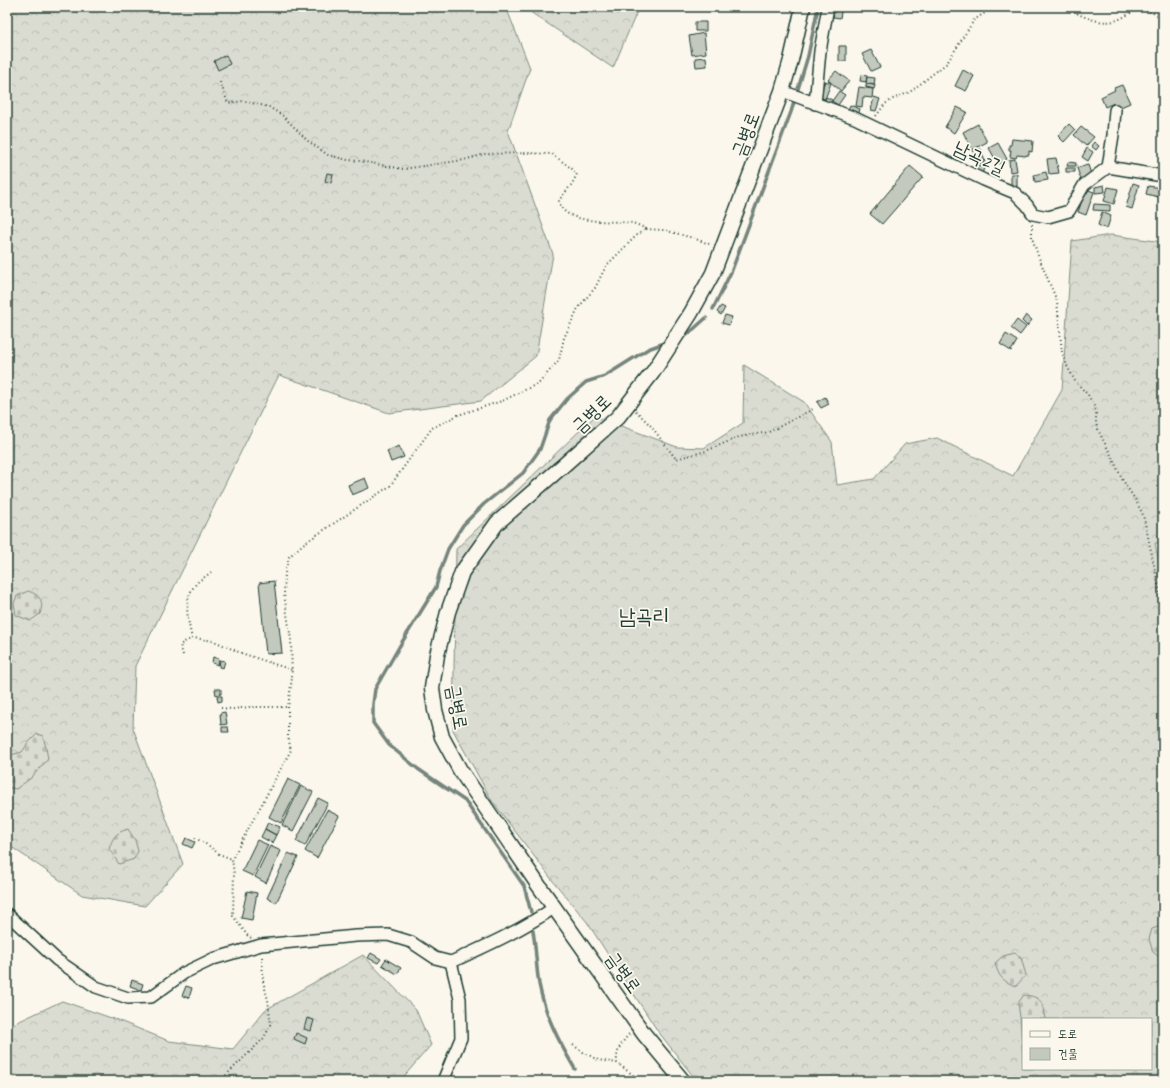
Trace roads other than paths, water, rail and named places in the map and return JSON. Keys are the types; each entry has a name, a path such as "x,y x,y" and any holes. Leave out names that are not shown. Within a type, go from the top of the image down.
{"street":[{"name":"금병로","path":"683,1081 638,1025 539,886 465,776 442,737 435,710 432,688 437,655 448,612 462,572 497,523 618,417 668,350 713,273 784,91 802,7"},
{"path":"811,102 828,7"},
{"name":"남곡2길","path":"784,91 869,124 984,180 1015,193 1027,205 1033,214 1048,217 1070,211 1084,185 1108,167"},
{"path":"1115,110 1108,167 1163,176"},
{"path":"7,914 56,960 89,983 96,987 128,998 151,997 184,973 213,959 261,945 356,936 388,935 411,942 435,958 451,962 538,919 554,907"},
{"path":"443,1081 461,1038 460,999 451,962"}],"waterway":[{"path":"713,309 732,270 791,112 808,56 818,7"},
{"path":"680,337 687,335 706,318"},
{"path":"531,912 524,886 465,801 418,769 389,745 373,723 375,689 436,587 448,549 463,525 484,504 523,473 540,449 550,420 567,399 586,382 605,376 648,349 667,342"},
{"path":"533,931 539,984 545,1007 563,1049 575,1069"}],"district":[{"name":"남곡리","path":"644,616"}]}
